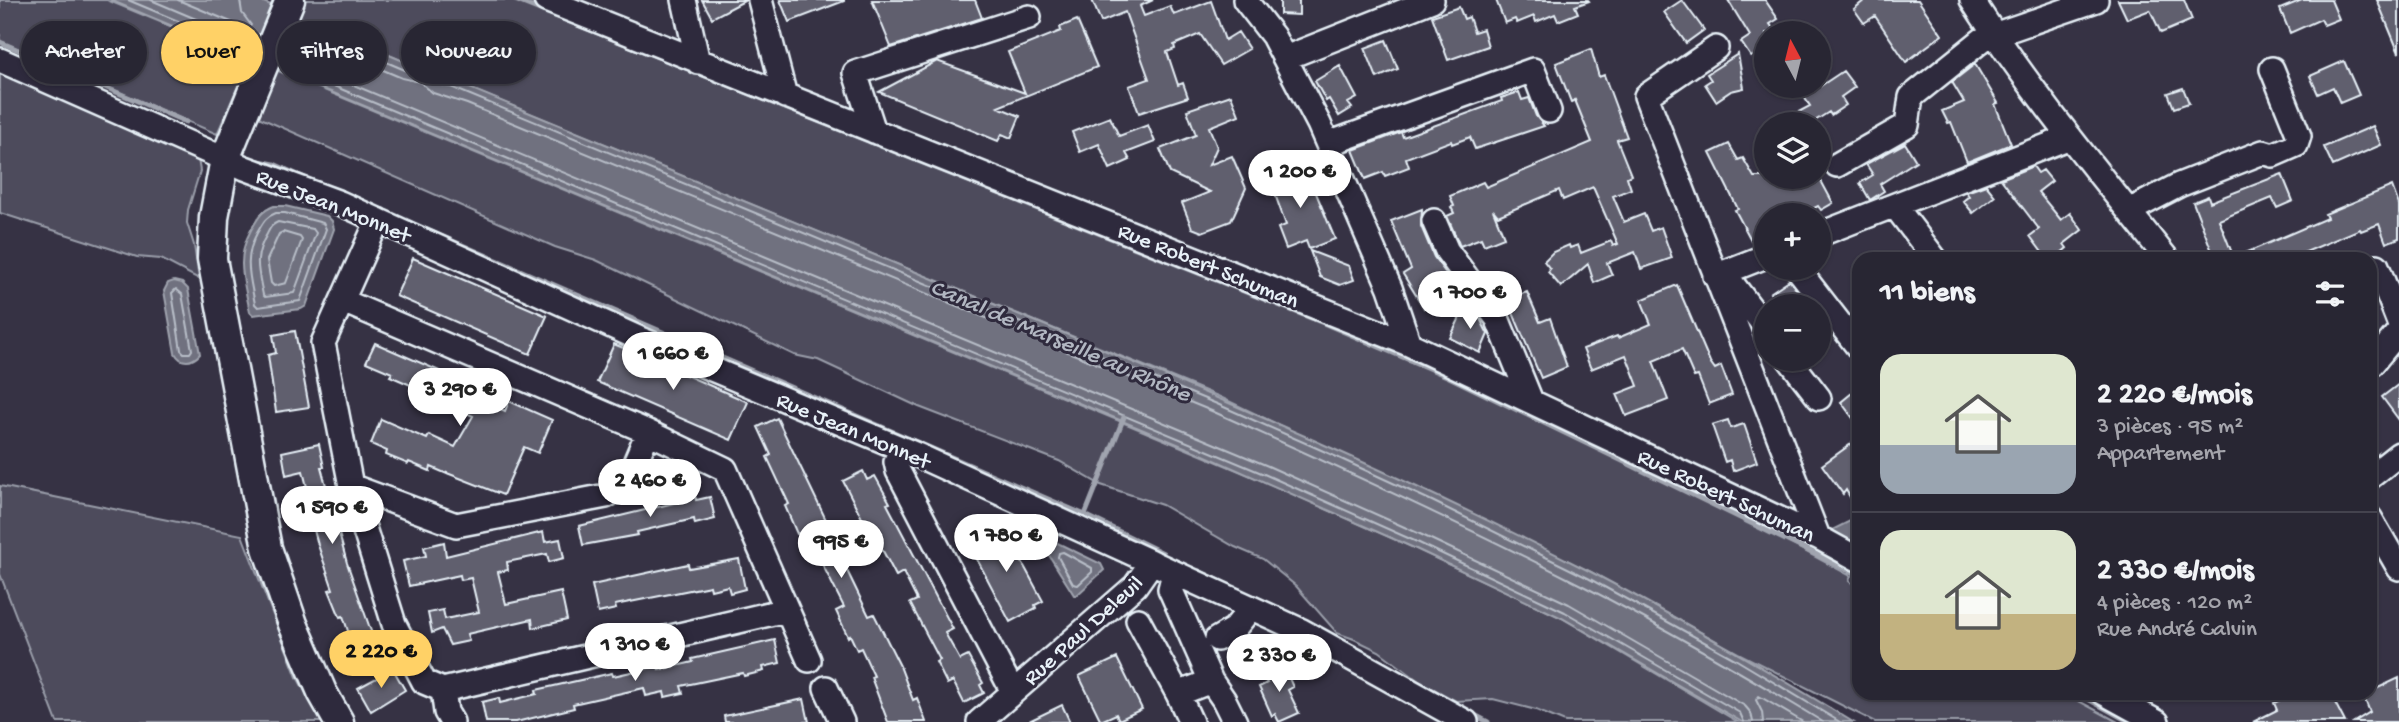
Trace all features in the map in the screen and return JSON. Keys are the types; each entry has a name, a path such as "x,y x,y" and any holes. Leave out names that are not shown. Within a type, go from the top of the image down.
{"main road":[{"path":"290,0 225,159 214,218 212,260 221,353 267,548 293,624 322,692 339,722"}],"street":[{"name":"Rue Robert Schuman","path":"546,0 1409,344 1818,537 1852,556"},
{"path":"684,0 698,62"},
{"path":"760,0 785,96"},
{"path":"1245,0 1273,36 1328,144 1390,288 1409,344"},
{"path":"1285,58 1432,0"},
{"path":"1972,0 1993,33 2070,137 2161,252"},
{"path":"1837,165 1906,125 1911,97 1993,33 2096,0"},
{"path":"874,131 855,74 1029,17"},
{"path":"1716,48 1646,96 1719,274 1818,537"},
{"name":"Rue Jean Monnet","path":"0,60 225,159 378,220 638,338 900,448 1301,631 1465,722"},
{"path":"2129,211 2179,185 2263,152 2273,155 2296,145 2299,136 2272,69"},
{"path":"1328,144 1533,70 1549,111"},
{"path":"1831,230 2070,137"},
{"path":"1895,205 1930,252"},
{"path":"378,220 323,342 351,485 394,624 424,682 443,690 786,610"},
{"path":"1434,221 1447,251 1497,318 1531,401"},
{"path":"1719,274 1754,261"},
{"path":"2377,266 2399,322"},
{"path":"1719,274 1754,314"},
{"path":"1806,280 1852,339"},
{"path":"343,301 726,468 809,660"},
{"path":"2377,358 2399,331"},
{"path":"1798,371 1819,398"},
{"path":"351,485 456,525 606,496 626,484 648,432"},
{"path":"900,448 895,462 898,471 1013,692"},
{"path":"2377,471 2399,454"},
{"path":"2377,531 2399,568"},
{"name":"Rue Paul Deleuil","path":"979,722 1135,586 1152,562"},
{"path":"1174,573 1170,589 1211,681 1235,722"},
{"path":"1217,639 1234,629 1251,608"},
{"path":"1138,620 1191,722"},
{"path":"1178,694 1211,681"},
{"path":"826,688 842,722"},
{"path":"443,690 446,712 452,722"},
{"path":"2117,700 2157,722"}],"shaded area":[{"path":"0,0 107,0 161,22 161,84 239,84 217,134 100,84 147,84 147,21 21,21 21,50 0,41"},
{"path":"304,0 515,0 1400,354 1775,535 1851,576 1852,700 2077,700 2118,722 1875,722 1738,653 1591,572 1220,397 459,84 536,84 536,21 401,21 401,60 387,54 387,21 307,21 297,17"},
{"path":"0,65 21,75 21,84 40,84 198,159 200,171 188,210 187,223 194,245 199,279 161,259 137,257 0,213"},
{"path":"276,70 277,84 310,84 1261,480 1414,548 1562,618 1738,722 1565,722 1536,710 1493,699 1456,701 1419,681 1379,651 1337,633 1296,586 1263,559 1235,547 1162,505 1101,485 1059,461 919,407 818,360 794,355 596,260 555,247 256,116"},
{"path":"0,486 242,535 297,677 322,722 57,722 0,574"}],"water":[{"name":"Canal de Marseille au Rhône","path":"110,0 259,0 309,21 277,21 277,69 263,64 263,21 161,21"},
{"name":"Canal de Marseille au Rhône","path":"387,54 401,60 401,84 460,84 1086,342 1377,468 1520,536 1724,645 1853,722 1742,722 1562,618 1414,548 1199,453 312,84 387,84"},
{"path":"274,206 327,216 334,229 306,306 301,309 253,315 243,280 243,251 258,218"},
{"path":"168,283 182,283 188,289 200,354 190,361 183,361 175,353 164,291"},
{"path":"1852,520 1852,545 1828,532"},
{"path":"1043,536 1101,564 1104,570 1074,595 1040,541"}],"building":[{"path":"702,0 746,0 712,18"},
{"path":"780,0 844,0 844,1 789,22"},
{"path":"872,0 975,0 982,18 891,47"},
{"path":"1092,0 1153,0 1140,6 1144,16 1170,6 1174,15 1211,1 1225,40 1238,32 1249,49 1221,65 1200,34 1174,45 1175,49 1167,52 1178,85 1183,83 1188,97 1139,113 1129,86 1149,79 1125,12 1101,22"},
{"path":"1280,0 1299,0 1299,15 1280,14"},
{"path":"1496,0 1589,1 1575,6 1578,13 1558,21 1555,14 1536,22 1534,16 1517,23 1515,19 1505,23"},
{"path":"1682,0 1704,30 1686,43 1664,12"},
{"path":"1728,0 1765,0 1778,19 1754,21 1754,55 1751,57 1741,42 1750,36"},
{"path":"1865,0 1918,0 1942,35 1906,62 1875,16 1864,23 1854,9"},
{"path":"2118,0 2184,0 2192,20 2161,33 2150,10 2127,19"},
{"path":"2302,0 2331,0 2339,19 2324,25 2321,19 2290,33 2280,9"},
{"path":"2377,0 2399,0 2399,53"},
{"path":"1459,7 1464,19 1469,17 1474,32 1483,29 1488,46 1448,60 1432,16"},
{"path":"1077,20 1097,67 998,107 1020,116 1011,138 1002,134 998,141 879,92 937,61 1025,93 1008,52 1061,31 1060,27"},
{"path":"1386,40 1398,69 1377,78 1365,48"},
{"path":"1591,49 1599,77 1604,75 1627,137 1617,140 1631,175 1627,177 1631,189 1613,196 1624,222 1644,214 1651,231 1661,227 1672,258 1641,269 1635,252 1607,263 1612,275 1594,283 1588,264 1561,287 1548,272 1550,269 1544,261 1553,252 1569,245 1570,248 1578,245 1581,253 1611,241 1613,246 1618,244 1593,187 1563,200 1559,190 1498,216 1493,210 1504,237 1484,245 1481,238 1460,246 1447,216 1454,213 1450,196 1483,182 1486,187 1592,142 1575,100 1571,102 1556,63"},
{"path":"1738,54 1744,88 1731,91 1716,101 1705,84 1711,80 1707,74"},
{"path":"2344,61 2359,95 2340,103 2333,87 2318,94 2310,76"},
{"path":"1975,64 1998,103 1995,104 2011,144 1967,162 1951,122 1948,123 1942,111 1964,102 1952,82"},
{"path":"1340,66 1357,98 1348,103 1352,108 1339,116 1329,99 1326,101 1315,81"},
{"path":"1843,71 1855,87 1841,97 1846,105 1831,115 1831,112 1799,112 1810,106 1805,98 1831,98 1831,79"},
{"path":"2183,88 2189,103 2174,108 2168,93"},
{"path":"1519,92 1522,100 1529,98 1536,116 1544,126 1475,149 1470,137 1452,144 1451,141 1406,158 1409,167 1385,176 1383,172 1365,179 1353,150 1401,132 1403,137 1502,101 1501,98"},
{"path":"1231,95 1239,115 1209,127 1217,147 1209,165 1232,156 1246,188 1231,221 1202,232 1192,228 1182,203 1210,192 1170,173 1160,149 1196,135 1187,110"},
{"path":"1110,117 1119,136 1148,125 1155,142 1126,153 1130,160 1110,169 1099,144 1080,152 1072,132"},
{"path":"2373,126 2381,145 2333,166 2324,147"},
{"path":"1905,143 1916,161 1880,184 1884,191 1870,200 1860,183 1873,175 1866,164"},
{"path":"1729,144 1738,160 1743,158 1754,177 1754,189 1825,189 1833,203 1754,203 1754,239 1751,240 1710,153"},
{"path":"1285,165 1290,177 1307,171 1335,239 1309,249 1306,241 1286,249 1278,228 1286,225 1267,172"},
{"path":"2033,166 2038,173 2043,170 2052,181 2038,192 2061,220 2070,213 2082,230 2064,244 2067,248 2062,252 2042,252 2030,236 2039,229 2001,179"},
{"path":"2282,174 2293,201 2277,208 2272,198 2219,220 2232,252 2212,252 2193,202 2208,196 2210,202"},
{"path":"1986,185 1995,196 1973,213 1963,201 1969,196 1966,192"},
{"path":"2392,186 2399,205 2399,238 2386,243 2379,224 2361,231 2360,229 2305,252 2248,252 2327,218 2325,214"},
{"path":"1422,209 1421,226 1434,257 1461,294 1450,301 1444,301 1441,297 1424,308 1403,274 1411,269 1391,221"},
{"path":"1310,251 1349,266 1354,280 1340,285 1320,277"},
{"path":"413,258 547,316 530,354 396,296"},
{"path":"1789,280 1800,294 1771,294"},
{"path":"1677,285 1710,362 1715,369 1721,366 1732,395 1709,404 1698,376 1694,377 1682,349 1653,361 1668,400 1626,416 1617,394 1638,386 1626,355 1591,369 1583,349 1651,324 1641,300"},
{"path":"1527,292 1540,322 1550,318 1567,367 1541,378 1507,299"},
{"path":"1464,309 1478,315 1488,334 1480,353 1450,338"},
{"path":"295,331 309,407 276,412 268,355 276,353 273,335"},
{"path":"375,343 451,376 450,380 482,393 479,400 505,411 509,401 552,420 538,453 524,447 503,495 431,467 430,471 409,462 408,464 386,455 387,451 371,444 381,419 427,439 429,435 455,447 473,416 456,408 457,405 390,376 392,373 366,362"},
{"path":"614,344 748,402 731,440 597,382"},
{"path":"2399,384 2399,420 2382,397"},
{"path":"1852,393 1852,417 1841,402"},
{"path":"777,418 869,616 874,614 900,666 913,700 917,698 926,722 888,722 871,677 874,676 861,648 857,650 850,635 848,637 836,611 844,607 805,530 797,534 785,506 789,504 767,457 771,455 758,427"},
{"path":"1728,420 1731,428 1744,424 1757,462 1733,471 1730,460 1725,462 1712,425"},
{"path":"1852,443 1852,500 1846,490 1843,494 1822,465"},
{"path":"319,444 324,467 321,467 347,563 378,651 357,658 343,616 340,617 329,590 333,589 306,500 310,499 303,471 286,475 282,452"},
{"path":"863,471 867,480 875,476 890,503 887,504 953,629 945,633 960,660 968,656 983,683 980,685 984,693 964,703 953,681 947,684 936,662 940,660 910,603 917,600 903,572 896,576 843,481"},
{"path":"693,487 696,500 710,497 715,519 695,524 694,519 637,532 638,535 583,545 579,526 678,502 675,491"},
{"path":"1004,529 1043,601 1035,605 1036,608 1010,622 969,544 995,530 997,533"},
{"path":"543,532 545,542 560,539 564,558 549,562 547,554 507,562 508,570 498,572 506,604 561,592 567,620 533,628 532,619 467,634 469,641 450,645 442,629 432,633 428,613 443,610 445,619 479,612 471,578 461,580 460,575 409,586 403,561 426,556 424,547 444,542 446,556"},
{"path":"739,559 745,589 730,593 728,586 711,590 710,586 615,605 616,609 598,613 592,585 688,564 689,568"},
{"path":"775,640 780,663 763,667 764,671 681,686 683,693 665,697 664,692 646,696 644,688 573,704 574,708 516,722 486,722 482,702 499,698 500,703 537,694 536,690 612,673 613,676 658,666 659,670 693,662 692,659"},
{"path":"1117,658 1142,709 1119,720 1116,714 1101,721 1079,676"},
{"path":"1283,665 1293,687 1288,690 1299,713 1279,722 1275,714 1272,716 1259,687 1267,683 1263,675"},
{"path":"393,669 405,690 371,711 358,688"},
{"path":"2399,678 2399,722 2354,722 2370,712 2365,700 2377,700 2377,688"},
{"path":"804,699 809,722 725,722 724,716"},
{"path":"2280,700 2334,700 2345,722 2253,722 2277,710 2274,703"},
{"path":"1062,705 1070,722 1027,722"}],"waterway":[{"path":"515,0 1321,322 1449,377 1852,572"},
{"path":"0,42 186,122"},
{"path":"254,160 274,164 307,179"},
{"path":"432,232 1085,515 1163,553"},
{"path":"1085,515 1124,417"},
{"path":"1199,571 1220,581"},
{"path":"2090,700 2130,722"},
{"path":"1469,712 1488,722"}]}
